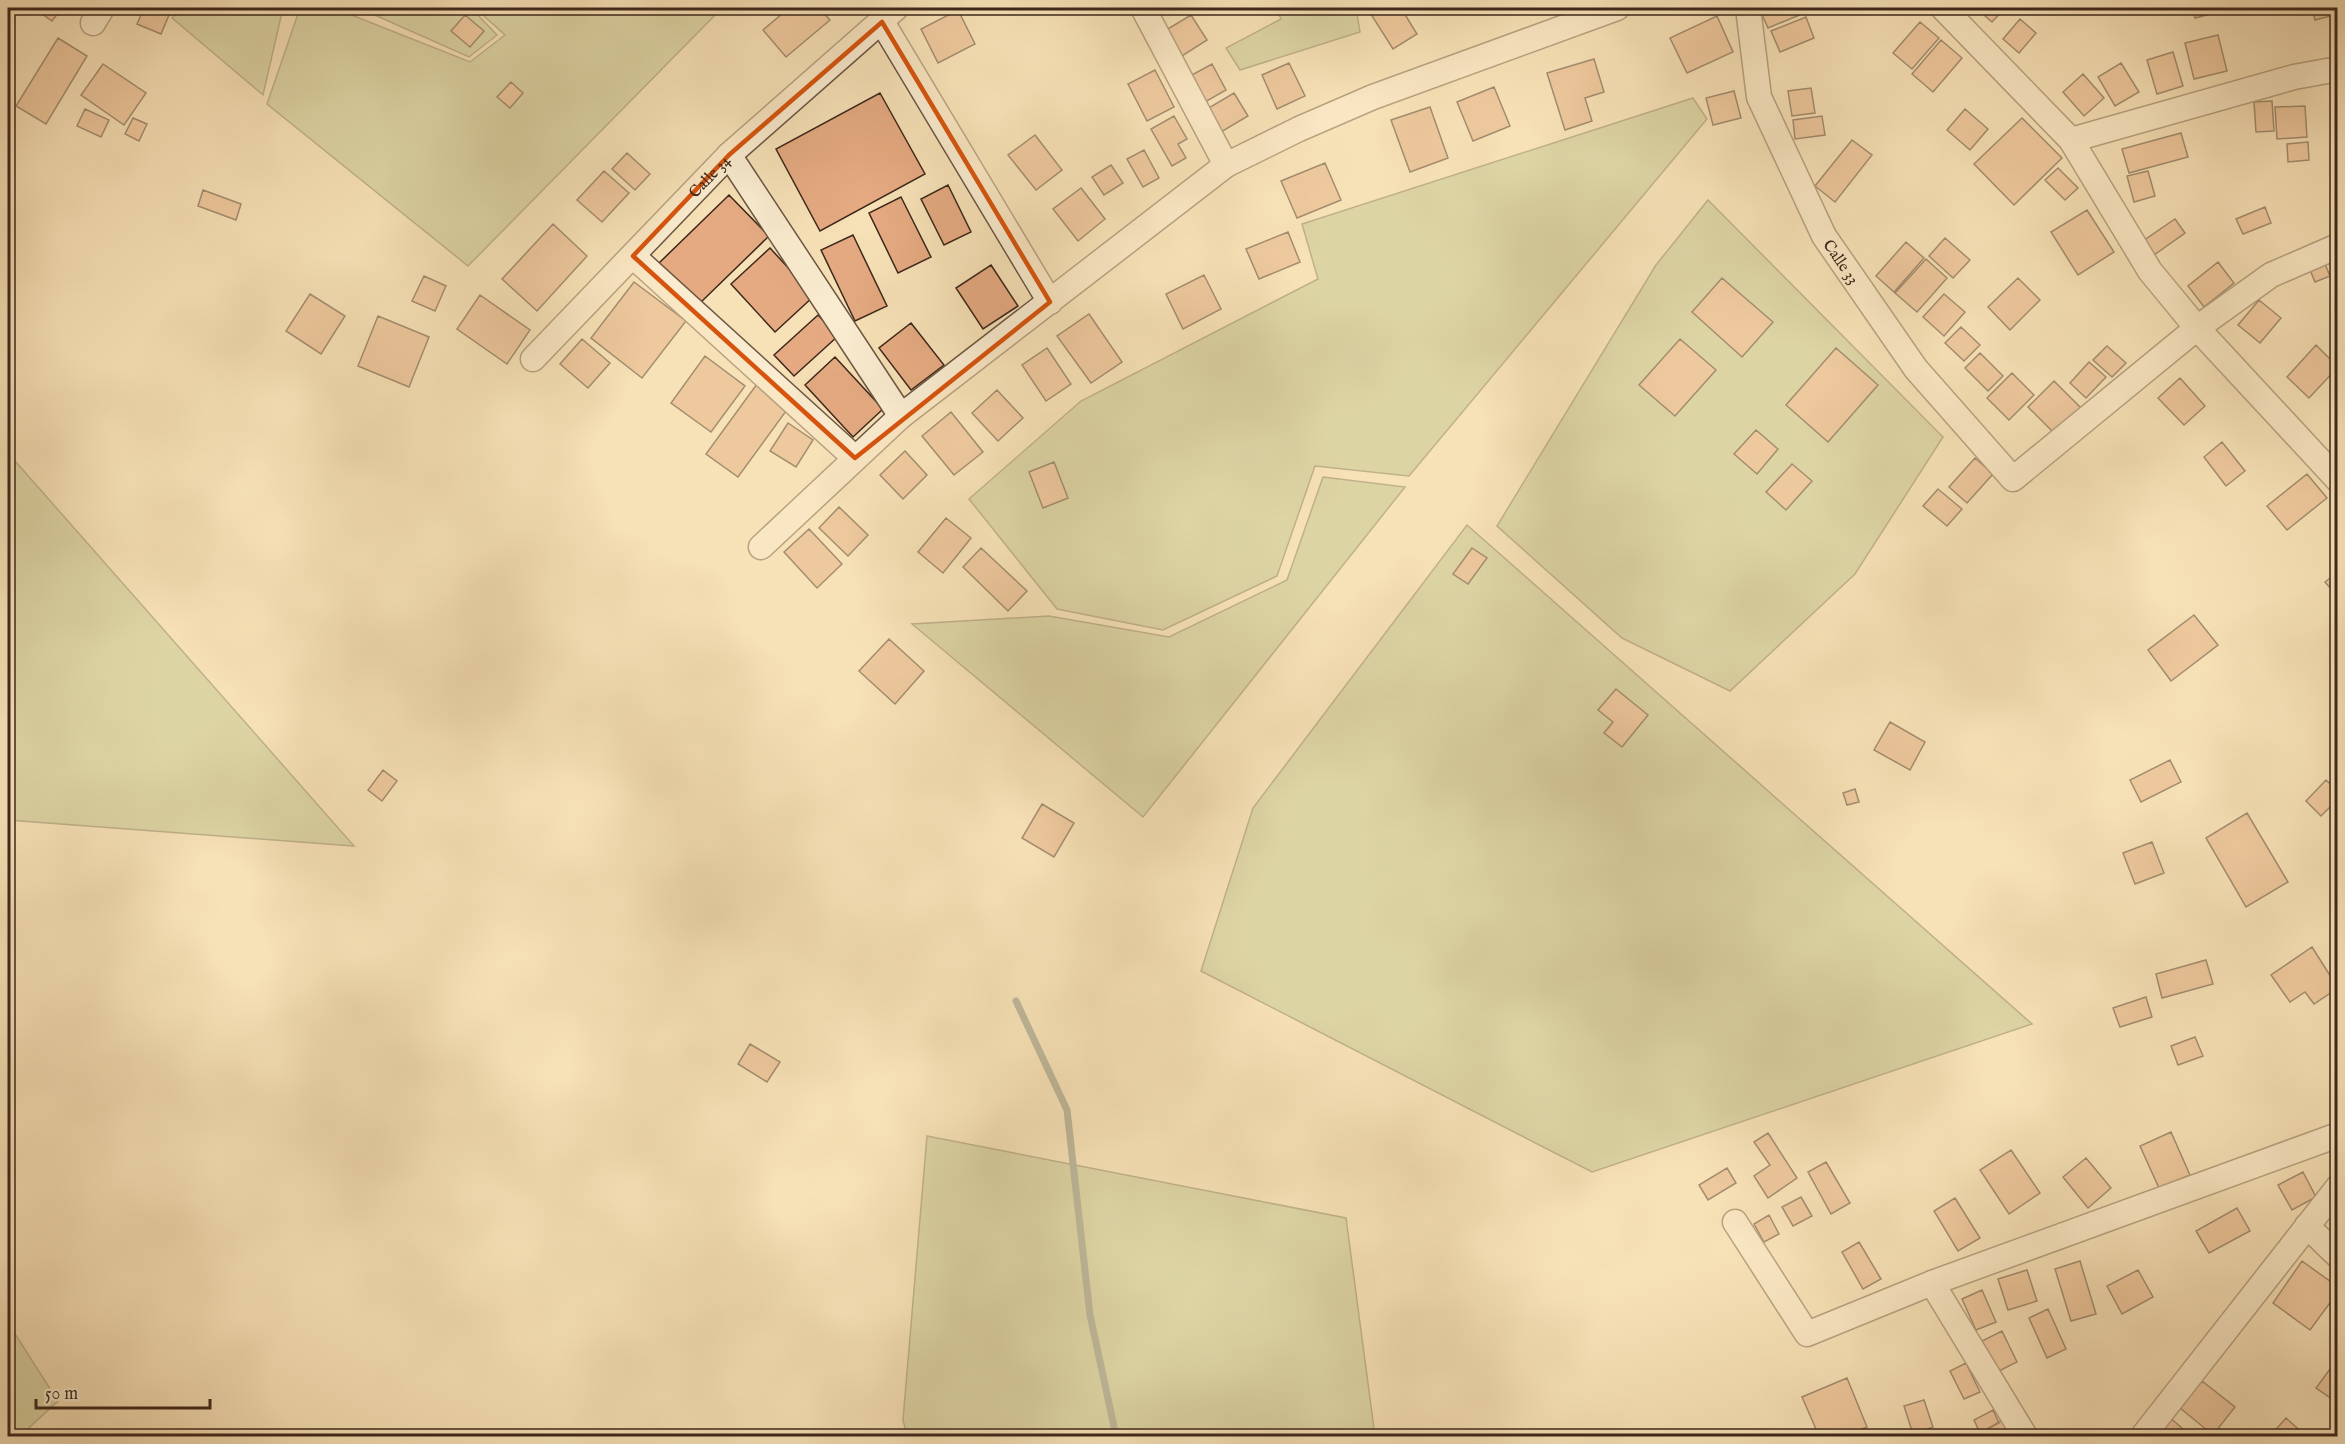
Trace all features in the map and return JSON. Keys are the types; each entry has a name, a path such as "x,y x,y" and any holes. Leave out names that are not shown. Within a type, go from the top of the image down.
{"street":[{"path":"1143,8 1226,165"},
{"path":"761,547 901,416 1226,165 1299,129 1373,97 1617,8"},
{"name":"Calle 33","path":"1748,8 1759,96 1824,236 1916,369 2013,478 2197,328"},
{"path":"1944,8 2071,140 2150,271 2197,328 2337,480"},
{"path":"889,15 1050,302"},
{"name":"Calle 34","path":"532,359 729,155 889,15"},
{"path":"2071,140 2294,77 2337,69"},
{"path":"729,155 901,416"},
{"path":"2197,328 2271,275 2337,246"},
{"path":"633,256 855,458"},
{"path":"1735,1222 1807,1334 1932,1283 2337,1135"},
{"path":"2143,1437 2337,1187"},
{"path":"2307,1226 2337,1256"},
{"path":"1932,1283 2025,1437"}],"highlighted area":[{"path":"882,22 1050,302 855,458 633,256 729,155"}],"green space":[{"path":"181,8 283,8 263,95 172,18"},
{"path":"300,8 334,8 470,62 505,35 475,8 722,8 468,266 267,104"},
{"path":"359,8 471,8 497,35 469,57"},
{"path":"1276,8 1356,8 1360,32 1240,70 1226,48 1281,19"},
{"path":"1693,98 1707,119 1409,476 1315,466 1277,576 1163,630 1057,609 969,499 1081,401 1318,279 1302,224"},
{"path":"1708,200 1943,437 1855,574 1730,691 1622,638 1497,526 1656,265"},
{"path":"8,453 354,846 8,820"},
{"path":"1323,477 1405,487 1143,817 912,624 1049,616 1169,637 1287,580"},
{"path":"1467,525 2032,1024 1592,1172 1201,971 1253,808"},
{"path":"927,1136 1346,1218 1375,1436 907,1436 903,1420"},
{"path":"8,1323 58,1401 20,1436 8,1436"}],"building":[{"path":"34,8 62,8 52,21"},
{"path":"144,8 172,8 161,34 137,24"},
{"path":"789,8 819,8 830,20 786,57 763,30"},
{"path":"1367,8 1401,8 1417,34 1393,49"},
{"path":"1759,8 1800,8 1802,14 1768,28"},
{"path":"1976,8 2005,8 1992,22"},
{"path":"2192,8 2225,8 2226,10 2195,18"},
{"path":"2312,8 2338,8 2338,14 2315,20"},
{"path":"958,10 975,44 938,63 921,29"},
{"path":"465,15 484,31 470,47 451,31"},
{"path":"1191,15 1207,40 1182,56 1166,30"},
{"path":"1717,16 1733,52 1687,73 1670,38"},
{"path":"1806,17 1814,38 1780,52 1771,31"},
{"path":"2020,19 2036,33 2019,53 2003,39"},
{"path":"1920,22 1939,38 1912,69 1893,53"},
{"path":"2218,35 2227,71 2194,79 2185,43"},
{"path":"58,38 87,56 46,124 16,106"},
{"path":"1941,40 1962,58 1933,92 1912,74"},
{"path":"2173,52 2183,86 2157,94 2147,60"},
{"path":"1594,59 1604,92 1585,98 1592,121 1565,130 1547,73"},
{"path":"1289,63 1305,96 1277,109 1262,75"},
{"path":"2121,63 2139,92 2115,106 2098,77"},
{"path":"103,64 146,93 124,125 81,95"},
{"path":"1212,64 1226,90 1205,102 1190,76"},
{"path":"1155,70 1174,107 1147,121 1128,84"},
{"path":"2083,74 2104,98 2084,116 2063,92"},
{"path":"511,82 523,93 510,108 497,97"},
{"path":"1494,87 1510,126 1473,141 1457,102"},
{"path":"1811,88 1815,113 1792,116 1788,91"},
{"path":"1734,91 1741,118 1713,125 1706,98"},
{"path":"880,93 925,174 820,231 776,149"},
{"path":"1234,93 1248,116 1221,132 1207,109"},
{"path":"2272,101 2274,131 2256,132 2254,102"},
{"path":"2305,106 2307,137 2277,139 2275,107"},
{"path":"1430,107 1448,158 1410,172 1391,120"},
{"path":"85,109 109,120 101,137 77,126"},
{"path":"1965,109 1988,129 1970,150 1947,130"},
{"path":"1174,116 1187,139 1178,144 1186,158 1172,166 1151,129"},
{"path":"1822,116 1825,135 1795,139 1793,120"},
{"path":"133,118 147,124 139,141 125,134"},
{"path":"2022,118 2062,158 2014,205 1974,164"},
{"path":"2181,133 2188,157 2129,173 2122,149"},
{"path":"1035,135 1062,170 1036,190 1008,155"},
{"path":"1852,140 1872,155 1835,202 1815,186"},
{"path":"2308,142 2309,160 2288,162 2287,144"},
{"path":"1144,150 1159,178 1143,187 1127,159"},
{"path":"627,153 650,174 635,190 612,169"},
{"path":"1325,163 1341,200 1297,218 1281,181"},
{"path":"1111,165 1123,183 1104,195 1092,177"},
{"path":"2058,168 2078,188 2065,200 2045,180"},
{"path":"604,171 629,193 602,222 577,200"},
{"path":"2148,171 2155,196 2134,202 2127,176"},
{"path":"948,185 971,232 944,245 921,199"},
{"path":"1081,188 1105,219 1078,241 1053,209"},
{"path":"203,190 241,204 236,220 198,206"},
{"path":"729,195 769,236 698,305 658,264"},
{"path":"901,197 931,257 898,273 869,213"},
{"path":"2265,207 2271,223 2243,234 2236,219"},
{"path":"2087,210 2114,252 2078,275 2051,232"},
{"path":"2175,219 2185,233 2154,255 2143,241"},
{"path":"553,224 587,256 537,311 502,279"},
{"path":"1288,232 1300,262 1259,279 1246,249"},
{"path":"853,235 887,306 855,321 821,250"},
{"path":"1945,238 1970,260 1953,278 1929,256"},
{"path":"1906,242 1924,258 1894,292 1876,276"},
{"path":"770,248 814,296 775,332 731,284"},
{"path":"1926,259 1947,278 1917,312 1895,293"},
{"path":"2218,262 2234,283 2204,307 2188,286"},
{"path":"2325,264 2330,276 2315,282 2310,270"},
{"path":"991,265 1018,306 983,329 956,288"},
{"path":"1204,275 1221,309 1183,329 1166,294"},
{"path":"424,276 446,286 435,311 412,301"},
{"path":"1722,278 1773,322 1742,357 1692,312"},
{"path":"2018,278 2040,300 2010,330 1988,307"},
{"path":"634,282 686,321 642,378 591,338"},
{"path":"310,294 345,316 321,354 286,331"},
{"path":"1944,294 1965,312 1944,336 1923,317"},
{"path":"480,295 530,330 507,364 457,329"},
{"path":"2259,300 2281,318 2260,343 2238,325"},
{"path":"1089,314 1122,362 1091,383 1057,336"},
{"path":"818,315 838,336 794,376 774,355"},
{"path":"378,316 429,337 409,387 358,366"},
{"path":"911,323 944,365 911,390 879,348"},
{"path":"1961,327 1980,345 1964,361 1945,343"},
{"path":"582,339 610,363 588,388 560,364"},
{"path":"1680,339 1716,370 1675,416 1639,385"},
{"path":"2316,345 2338,367 2309,398 2287,377"},
{"path":"2107,346 2126,363 2112,377 2093,360"},
{"path":"1047,348 1071,384 1046,401 1022,365"},
{"path":"1836,348 1878,385 1828,442 1786,405"},
{"path":"1980,353 2003,376 1988,391 1965,368"},
{"path":"705,356 745,386 711,432 671,403"},
{"path":"835,357 883,409 853,437 805,385"},
{"path":"2089,362 2106,377 2086,398 2070,383"},
{"path":"2012,373 2034,395 2009,420 1987,398"},
{"path":"2180,378 2205,406 2184,425 2158,398"},
{"path":"2054,381 2085,412 2059,438 2028,407"},
{"path":"757,384 789,407 738,477 706,454"},
{"path":"997,390 1023,418 998,441 972,413"},
{"path":"951,412 983,452 954,475 922,436"},
{"path":"788,423 813,440 796,467 770,451"},
{"path":"1756,430 1778,449 1757,474 1734,454"},
{"path":"2222,442 2245,471 2226,486 2204,457"},
{"path":"905,451 927,475 903,499 880,475"},
{"path":"1975,458 1993,474 1967,503 1949,487"},
{"path":"1054,462 1068,498 1043,508 1029,472"},
{"path":"1792,464 1812,481 1786,510 1766,492"},
{"path":"2307,474 2327,498 2287,530 2267,506"},
{"path":"1938,489 1962,509 1947,526 1923,506"},
{"path":"839,507 868,535 848,556 819,528"},
{"path":"946,518 971,538 943,573 918,552"},
{"path":"809,529 842,564 817,588 784,552"},
{"path":"981,548 1027,591 1008,611 963,567"},
{"path":"1472,548 1487,558 1468,584 1453,574"},
{"path":"2338,572 2338,597 2325,582"},
{"path":"2194,615 2218,645 2171,681 2148,650"},
{"path":"889,639 924,671 895,704 859,671"},
{"path":"1616,689 1648,715 1622,747 1604,733 1613,722 1598,710"},
{"path":"1890,722 1925,742 1910,770 1874,750"},
{"path":"2170,760 2181,782 2141,802 2130,780"},
{"path":"383,770 397,781 382,801 368,790"},
{"path":"2326,780 2338,791 2338,799 2321,816 2306,801"},
{"path":"1855,789 1859,802 1847,805 1843,793"},
{"path":"1042,804 1074,823 1054,857 1022,838"},
{"path":"2247,813 2288,882 2246,907 2206,838"},
{"path":"2152,842 2164,873 2135,884 2123,853"},
{"path":"2312,947 2338,988 2314,1004 2305,992 2290,1002 2271,975"},
{"path":"2206,960 2213,984 2162,998 2156,974"},
{"path":"2146,997 2152,1017 2120,1027 2113,1008"},
{"path":"2195,1037 2203,1056 2178,1065 2171,1046"},
{"path":"750,1044 780,1062 767,1082 738,1064"},
{"path":"2171,1132 2190,1175 2159,1188 2140,1146"},
{"path":"1768,1133 1797,1178 1768,1198 1754,1176 1770,1165 1754,1142"},
{"path":"2011,1150 2040,1193 2009,1214 1980,1170"},
{"path":"2086,1158 2111,1188 2088,1208 2063,1177"},
{"path":"1826,1162 1850,1203 1831,1214 1808,1172"},
{"path":"1727,1168 1736,1183 1708,1200 1699,1185"},
{"path":"2303,1172 2316,1197 2292,1210 2278,1185"},
{"path":"1801,1197 1812,1216 1793,1226 1782,1207"},
{"path":"1955,1198 1980,1238 1958,1251 1934,1211"},
{"path":"2237,1208 2250,1231 2209,1253 2196,1231"},
{"path":"1769,1215 1779,1234 1764,1242 1754,1224"},
{"path":"1859,1242 1881,1279 1863,1289 1842,1252"},
{"path":"2080,1261 2096,1314 2071,1321 2055,1269"},
{"path":"2302,1261 2338,1287 2338,1292 2310,1330 2273,1303"},
{"path":"2027,1270 2037,1301 2008,1310 1998,1279"},
{"path":"2138,1270 2153,1297 2122,1314 2107,1286"},
{"path":"1982,1290 1996,1322 1976,1330 1962,1299"},
{"path":"2048,1309 2066,1349 2047,1358 2029,1318"},
{"path":"2002,1331 2017,1362 1995,1373 1980,1342"},
{"path":"1966,1363 1980,1392 1964,1399 1950,1371"},
{"path":"2330,1369 2338,1374 2338,1403 2316,1388"},
{"path":"1847,1378 1867,1427 1843,1436 1819,1436 1802,1397"},
{"path":"2202,1381 2235,1407 2213,1435 2180,1408"},
{"path":"1924,1400 1933,1427 1913,1434 1904,1406"},
{"path":"1993,1410 1999,1423 1980,1433 1974,1420"},
{"path":"2167,1415 2191,1436 2148,1436"},
{"path":"2006,1418 2016,1436 1982,1436 1980,1433"},
{"path":"2286,1418 2306,1436 2270,1436"}],"waterway":[{"path":"1016,1001 1067,1110 1090,1315 1116,1436"}]}
